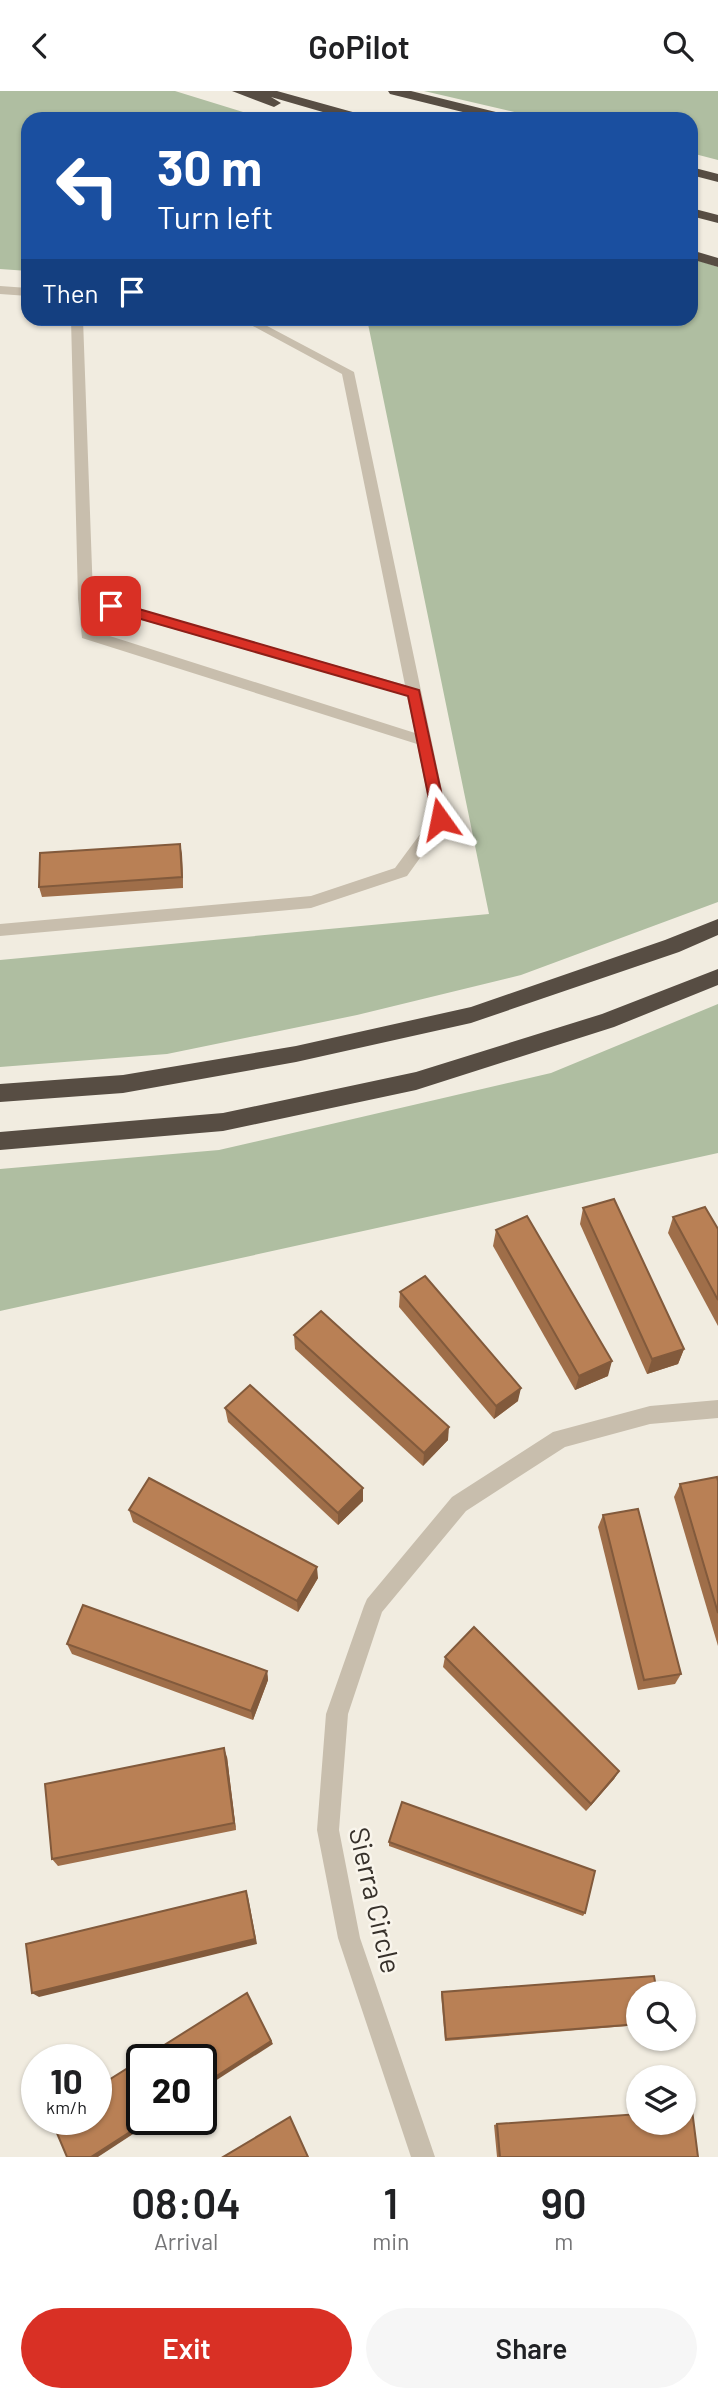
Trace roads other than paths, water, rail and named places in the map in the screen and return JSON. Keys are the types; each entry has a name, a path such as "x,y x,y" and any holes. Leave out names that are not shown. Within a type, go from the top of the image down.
{"highway":[{"path":"239,91 298,112"},
{"path":"262,91 337,112"},
{"path":"386,91 467,112"},
{"path":"395,91 479,112"},
{"path":"698,164 718,168"},
{"path":"698,173 718,178"},
{"path":"698,214 718,219"},
{"path":"698,256 718,263"},
{"path":"0,1093 123,1084 296,1054 471,1016 672,946 718,927"},
{"path":"0,1141 223,1122 416,1081 607,1021 718,977"}],"street":[{"path":"0,290 21,292"},
{"path":"77,326 87,635 424,741"},
{"path":"0,930 311,902 401,872 440,819 348,372 259,326"},
{"path":"85,599 414,693"},
{"name":"Sierra Circle","path":"423,2157 349,1938 328,1831 337,1714 374,1606 459,1504 560,1440 650,1415 718,1409"}]}
